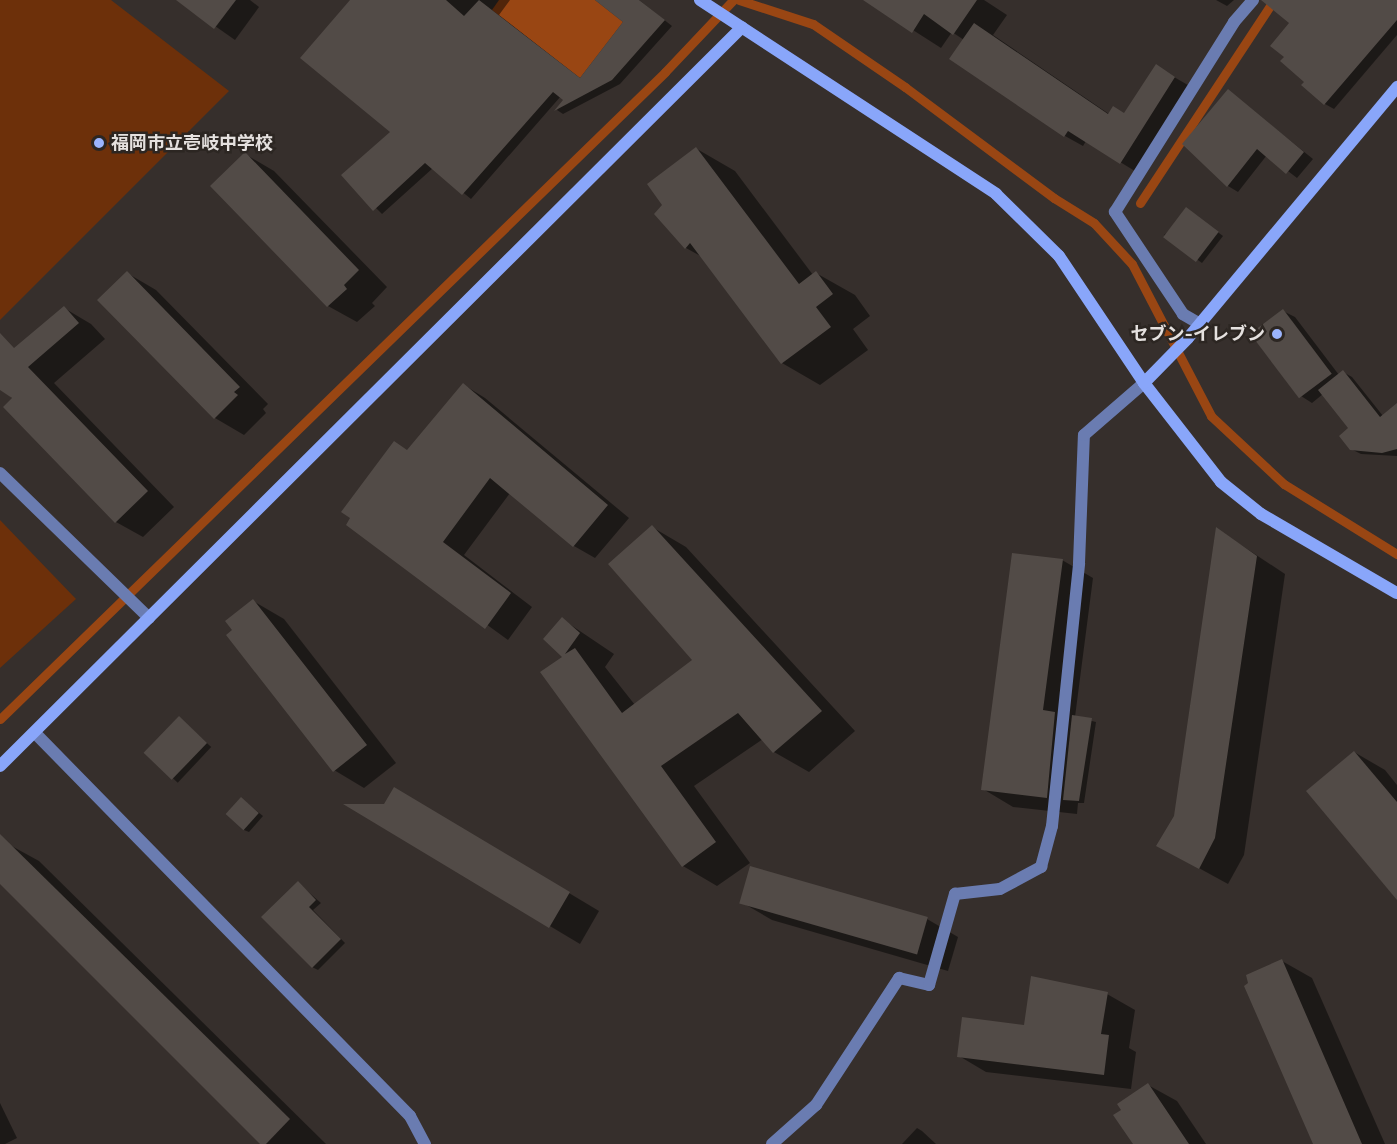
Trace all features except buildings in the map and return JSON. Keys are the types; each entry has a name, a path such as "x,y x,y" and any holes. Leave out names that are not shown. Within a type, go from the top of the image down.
{"street":[{"path":"1200,324 1183,314 1115,212 1234,22 1253,0"},
{"path":"703,2 996,194 1059,256 1144,382 1221,482 1261,514 1397,593"},
{"path":"0,766 742,27"},
{"path":"772,1144 816,1105 899,978 929,985 955,894 1000,889 1041,867 1052,826 1079,563 1084,435 1144,382 1188,338 1397,87"},
{"path":"0,473 149,618"},
{"path":"35,733 410,1116 425,1144"}],"shaded area":[{"path":"0,0 111,0 229,91 0,320"},
{"path":"499,0 595,0 623,22 580,78 492,10"},
{"path":"0,520 76,599 0,668"}],"waterway":[{"path":"0,719 665,72 733,0"},
{"path":"739,0 813,24 905,87 1054,198 1094,223 1132,264 1211,416 1284,484 1397,554"},
{"path":"1140,203 1274,0"}],"place":[{"name":"福岡市立壱岐中学校","path":"99,143"},
{"name":"セブン-イレブン","path":"1277,334"}]}
